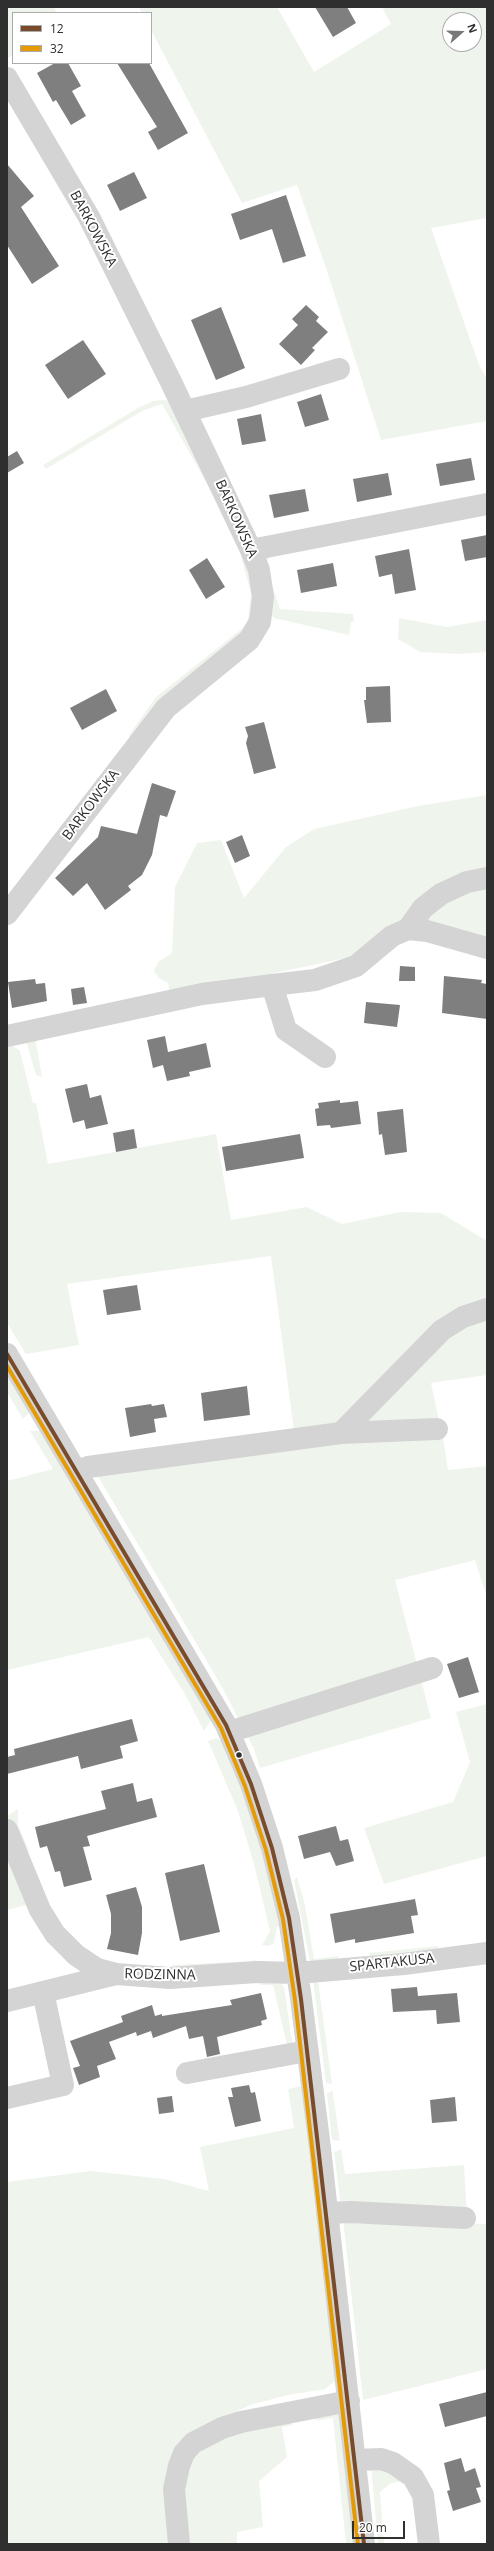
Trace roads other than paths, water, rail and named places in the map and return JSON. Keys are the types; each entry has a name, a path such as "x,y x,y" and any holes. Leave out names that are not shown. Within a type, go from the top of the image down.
{"street":[{"name":"BARKOWSKA","path":"7,78 89,217 185,410 251,550 258,570 264,597 260,622 249,640 166,708 7,914"},
{"path":"185,410 246,397 339,369"},
{"path":"251,550 487,504"},
{"path":"408,929 423,908 441,894 467,882 487,878"},
{"path":"7,1036 202,994 272,984 315,980 344,972 366,960 392,936 408,929 427,931 487,948"},
{"path":"272,984 286,1030 325,1057"},
{"path":"341,1433 442,1330 464,1317 487,1309"},
{"path":"7,1354 229,1732 248,1777 272,1848 289,1918 308,2051 356,2460 364,2544"},
{"path":"77,1471 88,1467 341,1433 437,1429"},
{"path":"229,1732 432,1668"},
{"name":"RODZINNA","path":"7,1830 40,1910 55,1934 76,1955 97,1969 116,1974 170,1978 257,1972 297,1973"},
{"name":"SPARTAKUSA","path":"297,1973 404,1964 487,1953"},
{"path":"7,2001 116,1974"},
{"path":"7,2098 63,2085 43,1992"},
{"path":"187,2073 308,2051"},
{"path":"327,2213 351,2212 465,2218"},
{"path":"179,2544 174,2489 179,2466 184,2453 193,2443 222,2428 241,2422 349,2401"},
{"path":"356,2460 381,2459 392,2463 413,2477 423,2494 429,2544"}]}
